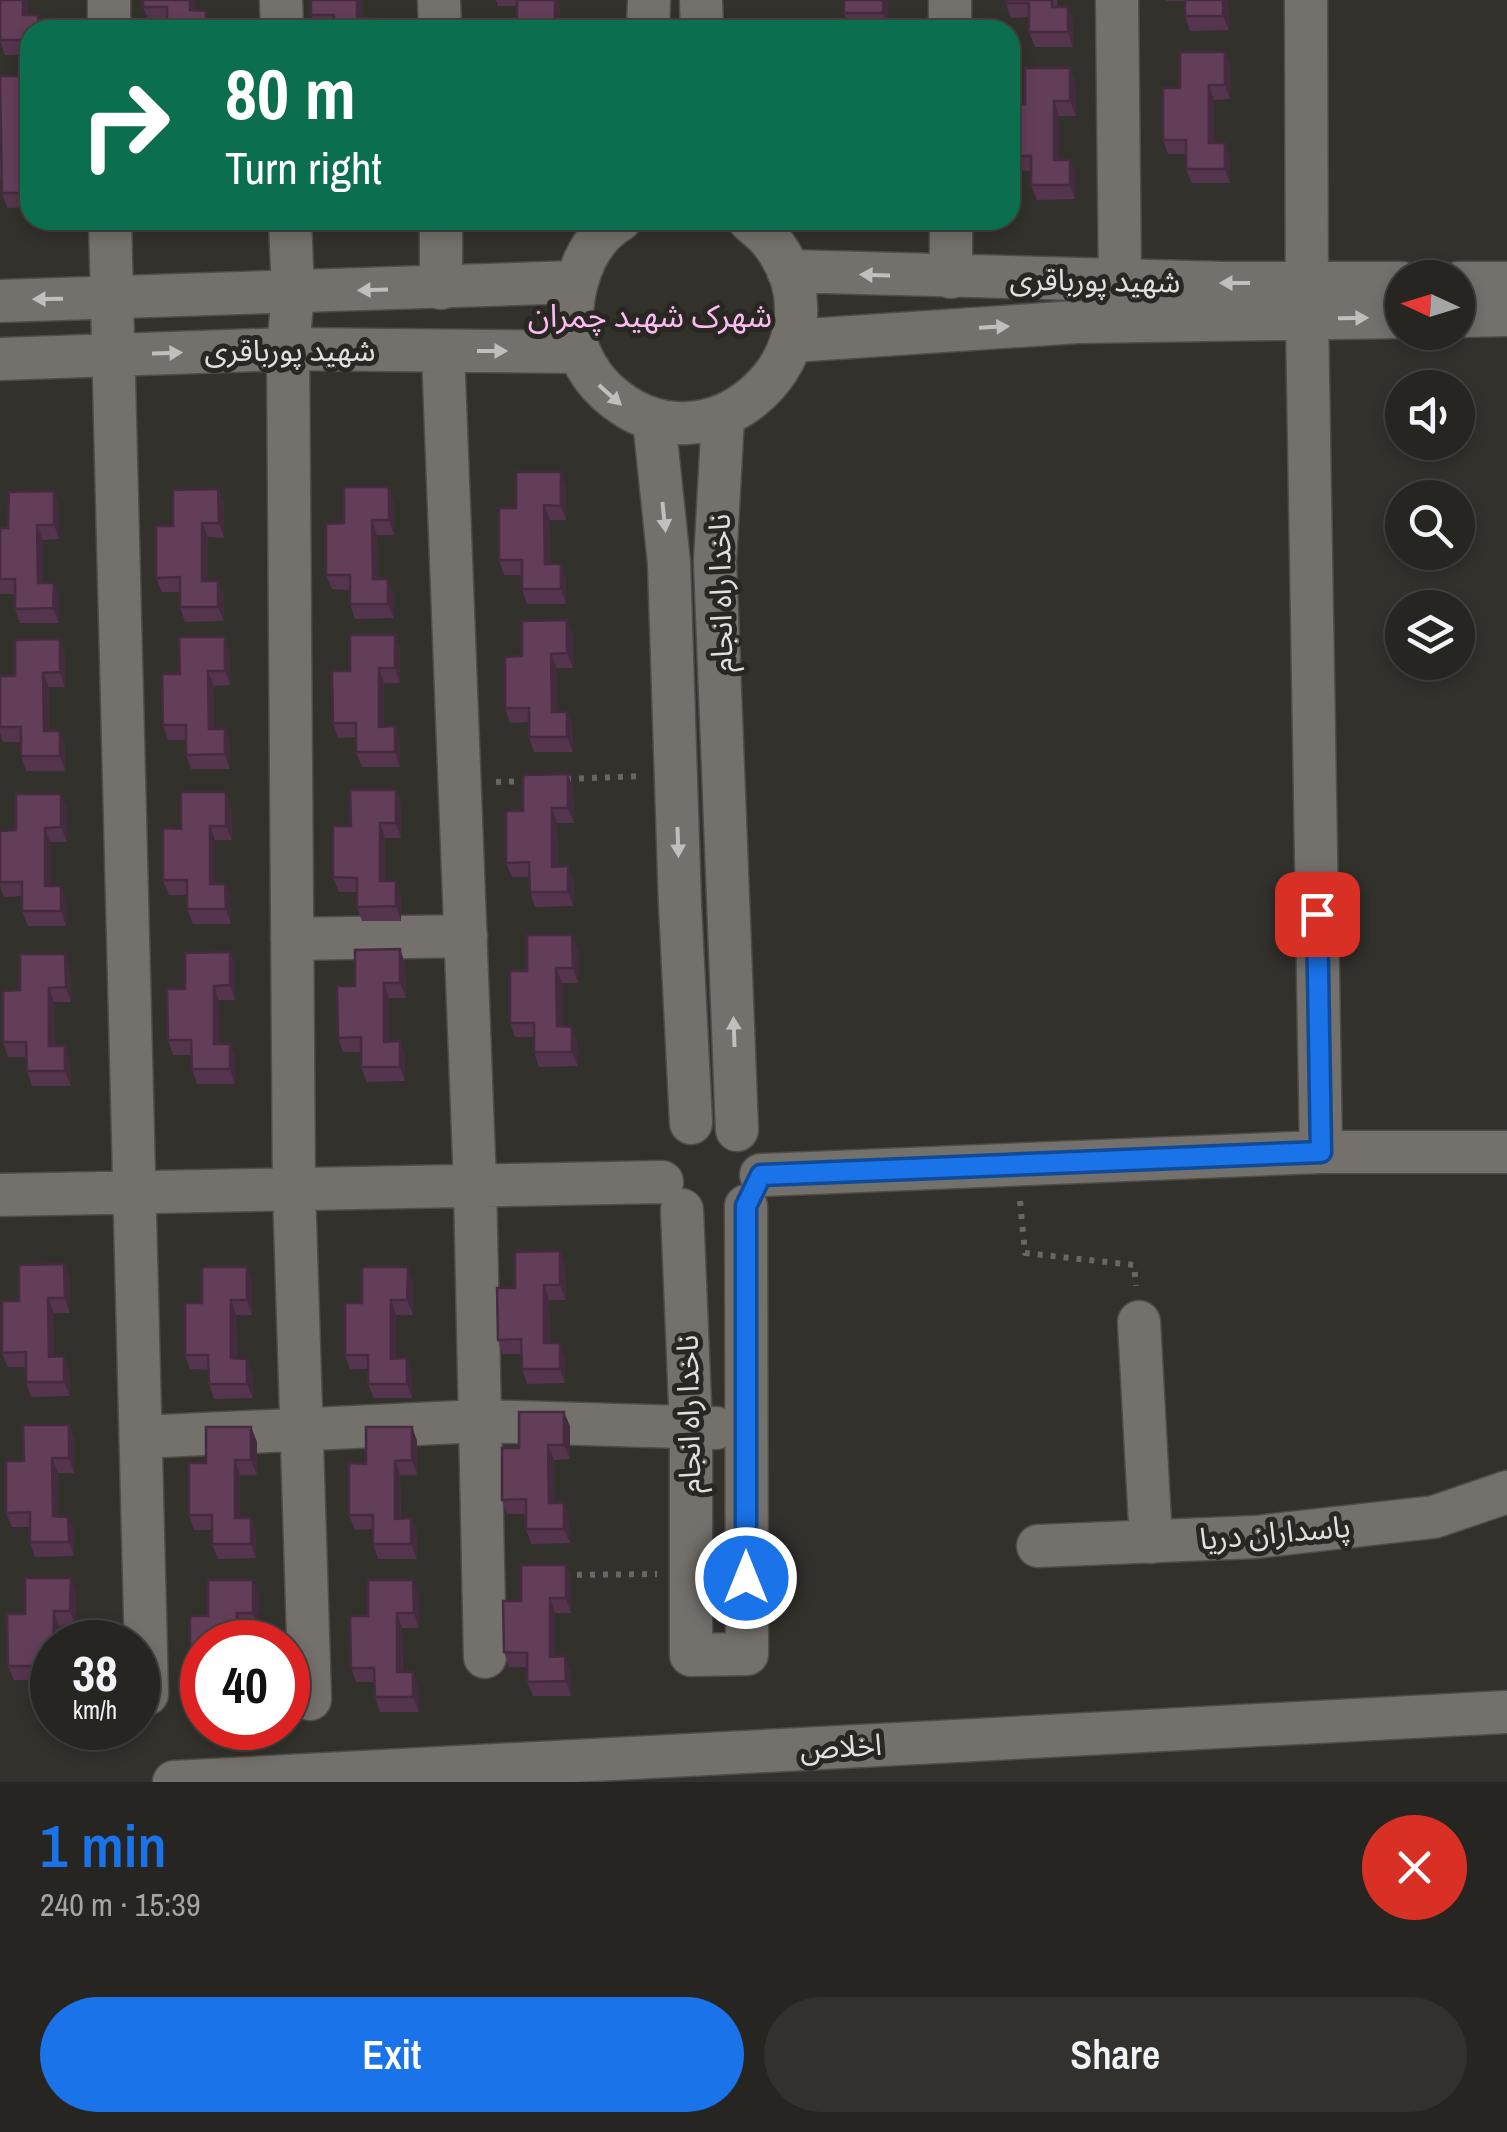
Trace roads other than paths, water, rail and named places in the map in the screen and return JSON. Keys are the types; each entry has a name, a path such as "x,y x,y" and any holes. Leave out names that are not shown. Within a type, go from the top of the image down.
{"street":[{"path":"1117,0 1120,281"},
{"path":"1306,0 1321,1152"},
{"path":"110,230 145,1620"},
{"path":"290,230 294,1189 307,1620"},
{"path":"440,230 441,288"},
{"path":"610,230 590,250 575,282 572,317 579,352 596,382 622,406 654,420 689,424 724,417 754,399 777,373 792,341 796,306 788,271 771,241 759,230"},
{"path":"951,230 951,278"},
{"name":"شهید پورباقری","path":"788,271 1120,281 1308,301 1385,314"},
{"path":"1076,280 1078,322"},
{"name":"شهید پورباقری","path":"0,301 575,282"},
{"path":"1475,283 1507,283"},
{"name":"شهید پورباقری","path":"792,341 1078,322 1308,301 1385,286"},
{"path":"1475,316 1507,316"},
{"name":"شهید پورباقری","path":"0,358 288,349 579,352"},
{"path":"443,351 475,1185 484,1657"},
{"name":"ناخدا راه انجام","path":"724,417 716,562 738,1130"},
{"name":"ناخدا راه انجام","path":"654,420 669,563 691,1123"},
{"path":"672,702 723,699"},
{"path":"680,906 730,904"},
{"path":"292,940 466,936"},
{"path":"672,1196 666,1147 691,1123 726,1121 753,1142 754,1191"},
{"path":"0,1196 475,1185 672,1196 715,1220 754,1191 1016,1164 1321,1152 1507,1152"},
{"name":"ناخدا راه انجام","path":"672,1196 691,1428 692,1655 746,1654 746,1428 754,1191"},
{"path":"1140,1322 1150,1542"},
{"path":"141,1437 480,1421 746,1428"},
{"name":"پاسداران دریا","path":"1038,1546 1256,1538 1434,1517 1507,1492"},
{"name":"اخلاص","path":"174,1782 1507,1712"}],"district":[{"name":"شهرک شهید چمران","path":"650,316"}]}
